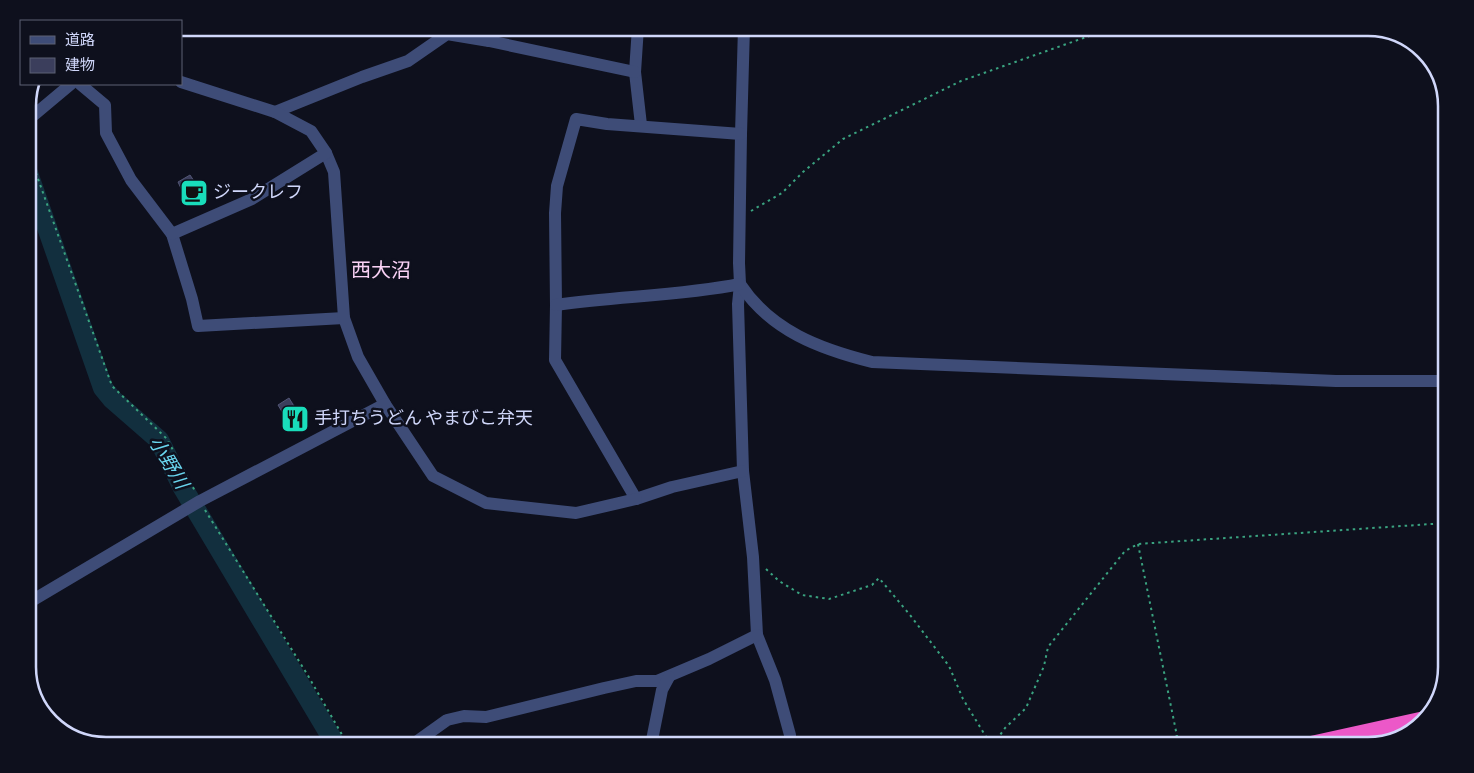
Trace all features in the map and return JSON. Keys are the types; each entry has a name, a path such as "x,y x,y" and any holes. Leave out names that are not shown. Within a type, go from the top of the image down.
{"highway":[{"path":"1343,737 1411,721"}],"street":[{"path":"275,112 362,77 408,61 444,36"},
{"path":"459,36 635,72"},
{"path":"489,41 490,36"},
{"path":"637,36 635,72 641,126"},
{"path":"744,36 740,134 740,284 738,304 743,471 753,557 757,634 775,680 790,737"},
{"path":"182,82 275,112 312,131 326,153 334,172 344,318 358,357 385,404 433,476 486,503 576,513 636,499 672,487 743,471"},
{"path":"36,113 70,85"},
{"path":"81,85 105,105 106,133 131,180 172,234 192,299 198,326 344,318"},
{"path":"636,499 555,360 555,213 557,186 576,119 607,124 740,134"},
{"path":"172,234 252,198 326,153"},
{"path":"556,305 665,295 740,284"},
{"path":"740,284 752,301 766,315 806,341 838,354 872,362 1336,381 1438,381"},
{"path":"36,598 200,501 385,404"},
{"path":"424,737 447,720 464,716 486,717 636,681 657,681 757,634"},
{"path":"653,737 662,690 669,677"}],"path":[{"path":"740,216 782,193 803,172 843,139 961,81 1092,36"},
{"path":"36,173 112,386 167,439 189,477 200,501 307,674 343,737"},
{"path":"998,737 1026,708 1044,666 1048,647 1118,558 1125,551 1138,544 1438,524"},
{"path":"1138,544 1177,736 1174,737"},
{"path":"753,557 779,581 802,595 828,599 872,585 879,578 949,666 963,699 986,737"}],"building":[{"path":"190,175 200,190 186,199 178,182"},
{"path":"289,398 301,418 290,425 278,405"}],"waterway":[{"name":"小野川","path":"36,196 103,388 112,399 159,440 183,488 331,737"}],"place":[{"name":"ジークレフ","path":"194,193"},
{"name":"手打ちうどん やまびこ弁天","path":"295,419"}],"district":[{"name":"西大沼","path":"381,271"}]}
